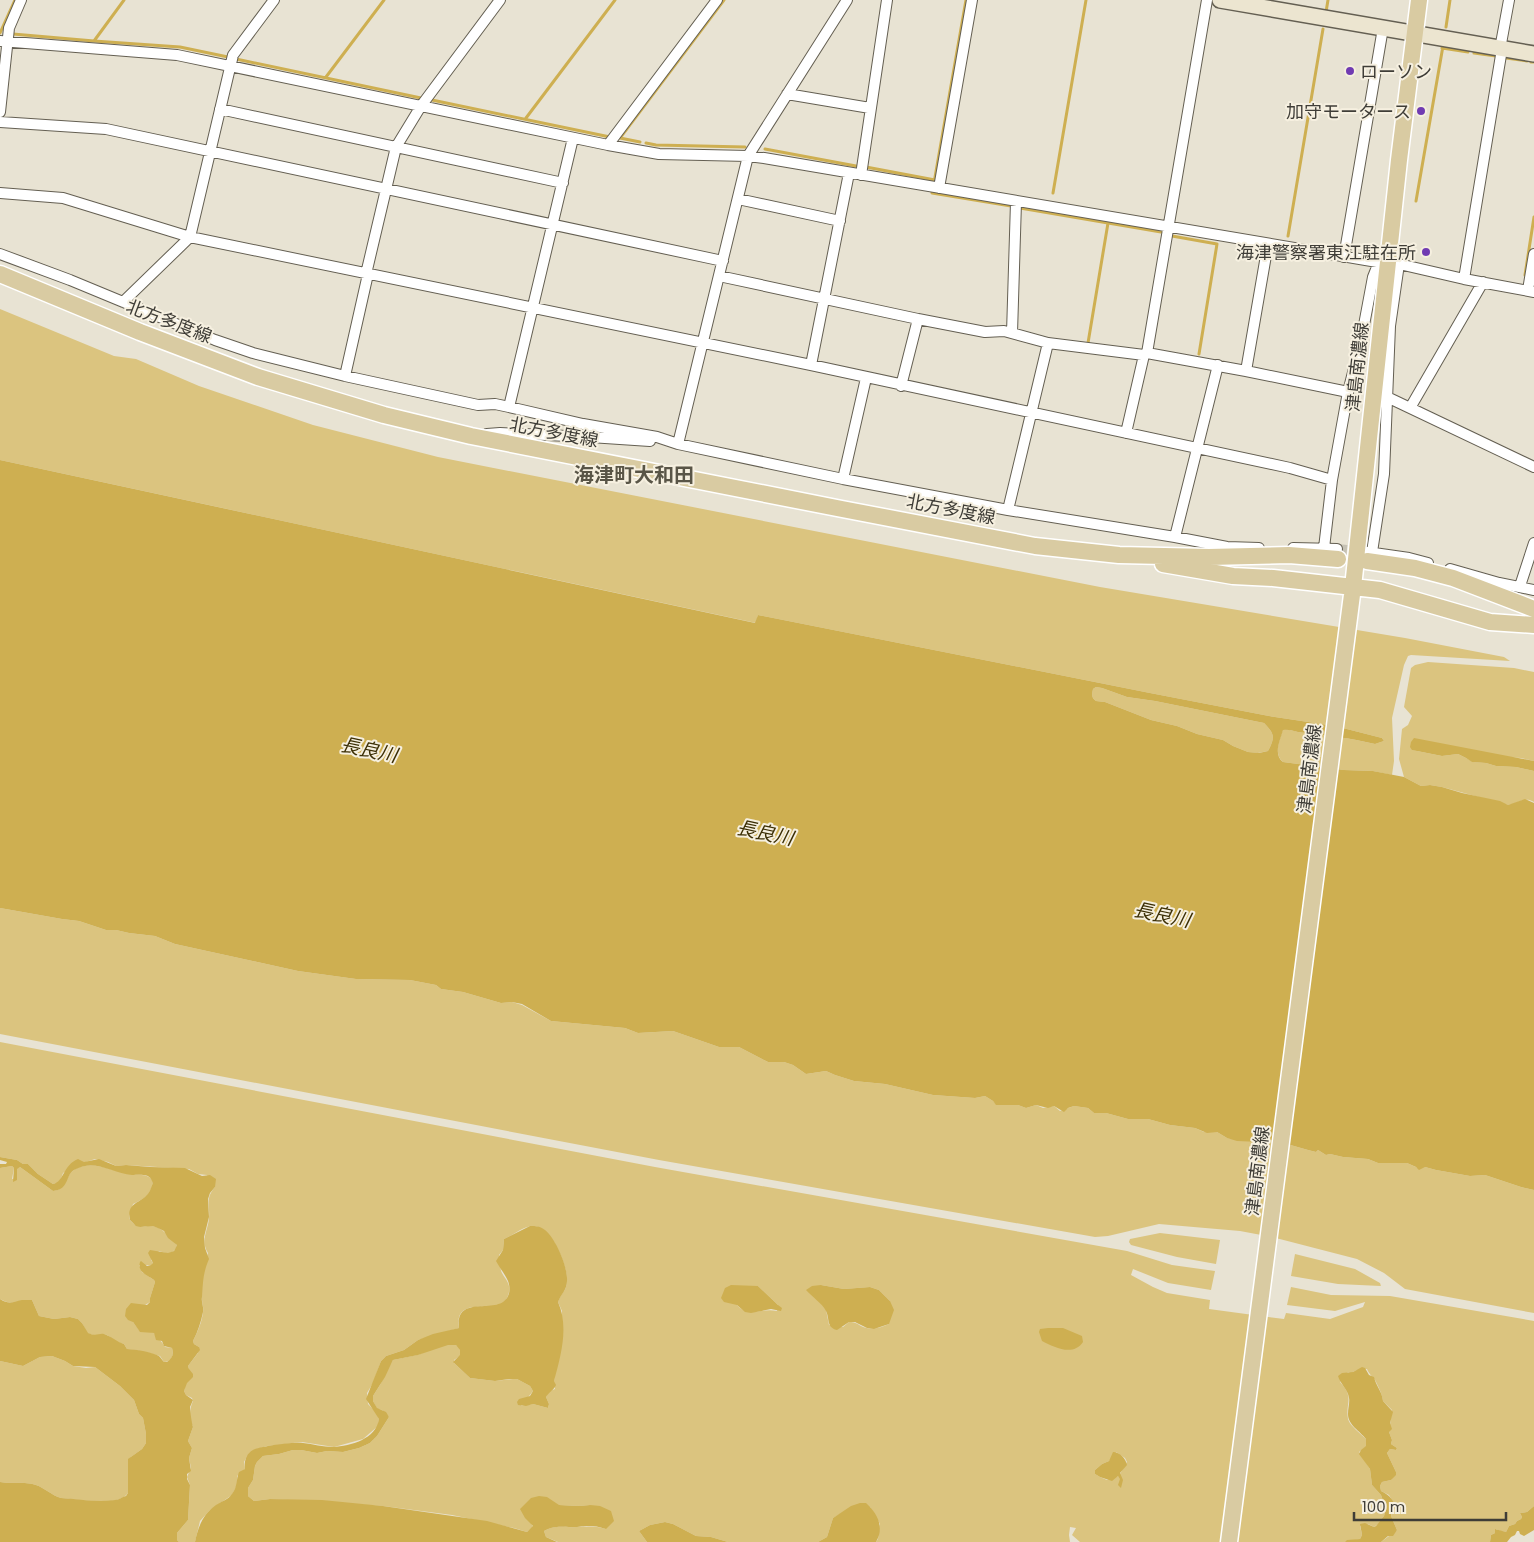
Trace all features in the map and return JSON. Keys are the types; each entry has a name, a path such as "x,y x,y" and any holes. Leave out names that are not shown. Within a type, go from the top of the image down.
{"main road":[{"name":"津島南濃線","path":"1229,1542 1353,587 1399,160 1419,0"},
{"name":"北方多度線","path":"0,274 140,332 258,377 384,414 471,436 1035,546 1119,555"},
{"path":"1119,555 1209,557 1338,554"},
{"path":"1119,555 1233,576 1273,578 1380,590 1490,622 1534,625"},
{"path":"1366,555 1452,578 1534,609"}],"street":[{"path":"0,112 4,41 21,0"},
{"path":"123,302 190,238 233,55 274,0"},
{"path":"345,376 396,147 421,106 500,0"},
{"path":"608,145 717,0"},
{"path":"678,444 748,156 847,0"},
{"path":"861,175 887,0"},
{"path":"939,188 972,0"},
{"path":"1126,433 1146,354 1207,0"},
{"path":"1220,0 1534,54"},
{"path":"1464,279 1509,0"},
{"path":"1344,257 1383,28"},
{"path":"4,41 177,55 573,138 659,154 748,156 1389,264 1531,291 1534,254"},
{"path":"787,94 870,108"},
{"path":"220,110 563,183"},
{"path":"0,122 106,129 723,261"},
{"path":"509,407 573,138"},
{"path":"811,365 849,173"},
{"path":"0,193 63,198 190,238 811,365 901,386 1290,468 1332,480"},
{"path":"738,199 840,222"},
{"path":"1012,333 1016,202"},
{"path":"1246,370 1268,244"},
{"path":"0,254 70,280 215,340 253,353 345,376 478,405 495,404 583,424 656,437 678,444 843,479 1008,510 1175,537 1227,548 1324,548 1338,554"},
{"path":"1324,548 1332,480 1348,392 1373,276 1389,264"},
{"path":"1389,264 1390,326 1384,474 1366,555 1408,558 1498,583 1534,590"},
{"path":"719,276 985,332 1004,331 1048,343 1146,354 1218,365 1348,392"},
{"path":"1410,408 1483,282"},
{"path":"901,386 918,319"},
{"path":"1008,510 1048,343"},
{"path":"1175,537 1218,365"},
{"path":"843,479 866,378"},
{"path":"1387,397 1534,467"},
{"path":"471,436 500,433 590,437 678,444"},
{"path":"1520,586 1534,544"}],"shaded area":[{"path":"0,309 114,356 136,359 199,386 313,425 438,457 1100,587 1405,638 1504,657 1510,661 1408,656 1404,665 1392,718 1394,761 1392,775 1373,771 1344,770 1283,762 1278,755 1278,751 1283,729 1375,744 1384,741 1382,738 1335,726 1269,716 758,615 756,623 0,460"},
{"path":"1428,662 1514,668 1534,672 1534,761 1521,758 1412,750 1442,756 1458,754 1473,762 1534,771 1534,802 1524,800 1508,805 1442,787 1421,786 1404,777 1399,759 1402,729 1408,725 1412,716 1404,707 1411,668"},
{"path":"1096,687 1127,697 1264,723 1272,733 1272,743 1268,751 1248,752 1223,740 1151,720 1105,702 1096,701 1093,699 1092,694 1093,689"},
{"path":"0,908 79,921 106,930 155,936 175,944 298,971 356,979 410,980 436,985 441,989 463,992 501,1003 512,1002 522,1005 551,1021 625,1028 638,1033 673,1031 719,1047 739,1047 768,1062 784,1062 793,1065 806,1074 826,1071 854,1081 885,1084 933,1095 975,1098 985,1096 997,1105 1018,1105 1026,1108 1036,1105 1043,1108 1054,1106 1060,1111 1074,1106 1088,1108 1094,1113 1106,1113 1128,1119 1148,1119 1170,1125 1195,1128 1204,1132 1217,1132 1227,1138 1260,1142 1273,1140 1316,1152 1318,1150 1326,1155 1368,1159 1378,1163 1407,1163 1418,1168 1425,1167 1470,1176 1485,1175 1534,1190 1534,1313 1405,1289 1384,1273 1357,1259 1272,1237 1240,1231 1159,1224 1108,1236 1095,1237 659,1160 0,1034"},
{"path":"0,1042 655,1167 1127,1251 1172,1265 1215,1271 1211,1290 1168,1283 1133,1269 1131,1275 1167,1293 1210,1300 1209,1309 1284,1319 1286,1313 1330,1319 1363,1307 1365,1302 1335,1311 1287,1305 1291,1287 1331,1295 1390,1296 1534,1321 1534,1506 1527,1512 1520,1513 1521,1519 1509,1526 1506,1532 1496,1529 1495,1533 1491,1535 1490,1542 1381,1542 1397,1530 1391,1516 1395,1505 1389,1495 1381,1491 1380,1486 1382,1482 1391,1480 1396,1472 1387,1453 1390,1449 1396,1450 1397,1448 1391,1444 1392,1440 1389,1432 1392,1410 1383,1401 1375,1380 1367,1369 1348,1372 1340,1382 1347,1392 1349,1422 1366,1439 1367,1446 1359,1452 1370,1469 1372,1485 1381,1495 1386,1509 1384,1516 1374,1527 1368,1524 1360,1526 1362,1535 1360,1539 1345,1542 1080,1542 1072,1535 1076,1528 1070,1527 1070,1542 876,1542 880,1524 870,1507 845,1511 833,1518 827,1537 818,1542 728,1542 711,1537 696,1536 665,1522 650,1525 639,1531 647,1542 558,1542 546,1537 544,1531 560,1527 606,1529 590,1505 559,1505 531,1523 533,1527 527,1532 452,1515 383,1506 270,1499 254,1501 248,1496 248,1488 253,1480 255,1466 263,1456 293,1450 317,1453 327,1451 343,1452 370,1443 377,1436 389,1417 382,1410 377,1409 373,1396 393,1360 417,1355 447,1344 456,1345 459,1348 460,1356 454,1360 454,1363 470,1378 495,1381 517,1379 530,1386 533,1391 521,1406 533,1404 548,1408 549,1404 546,1397 548,1392 555,1389 554,1381 562,1311 558,1302 566,1287 567,1274 561,1256 552,1239 539,1227 532,1226 504,1239 503,1250 499,1255 501,1271 508,1283 509,1289 508,1296 503,1303 494,1306 466,1309 461,1312 459,1328 418,1340 404,1350 386,1356 381,1361 367,1393 368,1404 377,1413 379,1419 378,1426 363,1439 334,1447 302,1442 267,1446 254,1450 247,1456 244,1462 245,1469 237,1476 238,1483 232,1495 210,1510 200,1521 195,1542 179,1542 177,1540 177,1533 188,1520 190,1485 187,1477 191,1468 189,1458 192,1448 188,1441 193,1427 190,1414 193,1401 184,1391 188,1366 198,1353 199,1347 193,1341 201,1323 203,1310 202,1285 208,1253 205,1240 209,1218 209,1198 215,1187 207,1175 198,1174 189,1169 116,1166 95,1159 82,1162 63,1173 59,1182 53,1184 38,1174 28,1164 0,1157","holes":["821,1285 844,1289 870,1287 879,1290 890,1301 889,1324 879,1328 865,1328 851,1322 843,1327 829,1325","758,1286 778,1305 777,1311 751,1312 737,1305","1116,1452 1125,1458 1127,1462 1120,1474 1121,1487 1120,1477 1107,1480 1095,1474 1095,1470 1109,1461"]},
{"path":"12,1166 14,1168 12,1179 17,1178 17,1168 20,1167 53,1191 62,1187 73,1171 84,1166 104,1167 130,1174 144,1175 152,1179 150,1192 133,1204 129,1218 132,1223 139,1226 159,1228 177,1245 174,1251 170,1253 159,1251 151,1260 152,1265 139,1265 142,1272 155,1282 150,1302 145,1305 133,1322 139,1330 154,1333 165,1347 172,1348 173,1353 169,1361 164,1362 160,1356 127,1349 124,1344 117,1342 107,1335 96,1336 87,1333 78,1319 70,1317 54,1319 39,1316 32,1300 8,1302 0,1299 0,1168"},
{"path":"1160,1233 1220,1240 1216,1264 1177,1257 1131,1245 1129,1242 1130,1239"},
{"path":"1295,1254 1355,1269 1380,1283 1381,1286 1338,1284 1291,1276"},
{"path":"52,1356 73,1366 95,1367 120,1386 134,1400 139,1414 143,1418 146,1443 128,1462 128,1493 123,1498 107,1501 87,1501 61,1498 32,1484 0,1482 0,1361 23,1366 40,1357"}],"water":[{"name":"長良川","path":"0,460 755,623 758,615 1269,716 1335,726 1382,738 1384,741 1375,744 1347,738 1283,730 1278,747 1280,759 1283,762 1344,770 1373,771 1404,777 1421,786 1442,787 1500,801 1508,805 1525,799 1534,803 1534,1190 1485,1175 1470,1176 1425,1167 1419,1170 1407,1163 1378,1163 1368,1159 1326,1155 1318,1150 1316,1152 1273,1140 1260,1142 1237,1141 1217,1132 1207,1133 1195,1128 1170,1125 1148,1119 1128,1119 1106,1113 1094,1113 1088,1108 1074,1106 1064,1112 1054,1106 1048,1108 1036,1105 1026,1108 1018,1105 996,1105 985,1096 975,1098 933,1095 885,1084 854,1081 826,1071 806,1074 793,1065 784,1062 768,1062 739,1047 719,1047 673,1031 638,1033 625,1028 551,1021 522,1004 512,1002 501,1003 463,992 441,989 436,985 410,980 356,979 298,971 175,944 155,936 106,930 79,921 0,908","holes":["1096,687 1127,697 1264,723 1272,733 1272,743 1268,751 1259,753 1248,752 1223,740 1151,720 1105,702 1094,700 1093,689"]},
{"path":"1414,738 1534,761 1534,771 1472,762 1458,754 1442,756 1412,750 1410,747"},
{"path":"0,1157 28,1164 38,1174 53,1184 57,1183 69,1165 78,1159 84,1162 99,1159 116,1166 185,1168 202,1176 210,1175 216,1179 215,1187 208,1199 209,1217 204,1237 209,1259 203,1282 203,1312 193,1341 200,1350 188,1366 193,1377 187,1383 184,1391 193,1400 190,1407 193,1427 188,1441 192,1448 189,1458 191,1471 187,1474 190,1485 188,1520 177,1533 177,1540 179,1542 0,1542 0,1482 32,1484 61,1498 95,1501 118,1500 128,1493 128,1459 142,1449 146,1443 146,1434 143,1418 139,1414 134,1400 120,1386 95,1367 73,1366 52,1356 40,1357 23,1366 0,1361 0,1299 9,1302 32,1300 39,1316 54,1319 70,1317 78,1319 88,1333 107,1335 124,1344 127,1349 152,1353 159,1356 164,1362 167,1362 172,1356 172,1348 164,1346 162,1341 156,1340 154,1333 140,1332 133,1322 125,1316 126,1309 131,1303 147,1305 150,1302 155,1282 141,1271 140,1262 147,1266 151,1265 153,1263 148,1253 150,1250 168,1253 174,1251 177,1245 168,1238 164,1231 153,1226 136,1226 130,1220 130,1209 145,1197 151,1188 152,1182 149,1177 125,1174 97,1166 83,1166 72,1171 65,1184 59,1190 53,1191 20,1167 17,1169 17,1180 13,1182 14,1168 12,1166 0,1168 0,1164 6,1164 7,1162 0,1160"},
{"path":"530,1226 541,1228 549,1234 560,1254 567,1275 566,1287 558,1302 563,1321 563,1341 554,1381 556,1385 546,1397 549,1404 548,1408 533,1404 526,1406 518,1405 519,1399 530,1396 533,1391 530,1386 517,1379 495,1381 470,1378 453,1362 460,1355 460,1350 456,1345 448,1345 418,1355 393,1360 373,1396 373,1401 377,1408 386,1412 389,1417 377,1436 370,1443 343,1452 327,1451 317,1453 293,1450 263,1456 255,1466 253,1480 248,1488 248,1496 254,1501 270,1499 322,1500 383,1506 487,1521 527,1532 533,1526 520,1509 531,1498 539,1496 547,1497 559,1505 600,1506 611,1511 614,1521 606,1529 591,1526 560,1527 544,1531 546,1537 557,1542 195,1542 204,1517 216,1505 229,1498 234,1491 239,1472 245,1469 246,1458 253,1450 299,1443 329,1447 340,1446 355,1443 373,1432 379,1419 366,1399 381,1361 386,1356 404,1350 418,1340 433,1334 459,1328 460,1317 464,1311 470,1308 496,1305 503,1302 509,1294 509,1285 507,1278 496,1261 503,1250 504,1239"},
{"path":"731,1285 758,1286 782,1308 781,1311 771,1309 751,1313 745,1312 737,1305 724,1302 721,1298 725,1288"},
{"path":"821,1285 844,1289 870,1287 879,1290 890,1301 894,1310 889,1324 874,1329 855,1322 849,1322 837,1330 834,1329 830,1325 824,1308 806,1290 812,1286"},
{"path":"1063,1328 1082,1336 1083,1342 1079,1347 1069,1350 1052,1346 1042,1341 1039,1332 1040,1329"},
{"path":"1362,1367 1365,1368 1369,1375 1374,1377 1383,1401 1393,1412 1390,1423 1392,1429 1389,1432 1392,1440 1391,1444 1397,1448 1396,1450 1390,1449 1387,1453 1396,1475 1391,1480 1382,1482 1380,1486 1381,1491 1393,1500 1395,1509 1392,1511 1391,1516 1397,1530 1393,1536 1388,1536 1381,1542 1345,1542 1347,1540 1360,1539 1362,1535 1360,1524 1365,1523 1376,1526 1384,1516 1386,1509 1381,1495 1372,1485 1370,1469 1359,1454 1366,1446 1366,1439 1350,1421 1348,1395 1338,1376 1342,1373 1353,1372"},
{"path":"1113,1452 1122,1456 1127,1465 1120,1473 1123,1480 1121,1488 1118,1485 1120,1479 1118,1476 1112,1481 1095,1474 1095,1470 1109,1461"},
{"path":"866,1503 879,1521 880,1531 876,1542 818,1542 827,1537 833,1518 851,1506"},
{"path":"1534,1506 1534,1530 1524,1536 1517,1531 1507,1542 1490,1542 1491,1535 1495,1533 1495,1529 1506,1532 1509,1526 1521,1519 1520,1513 1527,1512"},
{"path":"665,1522 696,1536 711,1537 728,1542 647,1542 639,1531 650,1525"}],"waterway":[{"path":"0,33 15,0"},
{"path":"13,34 94,41 124,0"},
{"path":"326,77 384,0"},
{"path":"526,118 615,0"},
{"path":"640,142 620,138 724,0"},
{"path":"934,183 966,0"},
{"path":"1053,193 1086,0"},
{"path":"1326,12 1328,0"},
{"path":"1446,27 1450,0"},
{"path":"1288,236 1323,29"},
{"path":"94,41 180,47 228,57"},
{"path":"1416,201 1443,46"},
{"path":"1442,48 1468,52"},
{"path":"1474,53 1496,56"},
{"path":"1506,58 1527,61"},
{"path":"236,59 421,98"},
{"path":"432,100 610,137"},
{"path":"646,143 656,145 745,147"},
{"path":"765,149 856,166"},
{"path":"866,167 935,180"},
{"path":"932,191 932,193 1011,206"},
{"path":"1020,209 1161,232"},
{"path":"1525,275 1534,217"},
{"path":"1088,343 1108,223"},
{"path":"1172,236 1217,244 1199,354"}],"tunnel":[{"path":"1337,549 1358,551"}],"place":[{"name":"ローソン","path":"1350,71"},
{"name":"加守モータース","path":"1421,111"},
{"name":"海津警察署東江駐在所","path":"1426,252"}],"district":[{"name":"海津町大和田","path":"634,475"}]}
